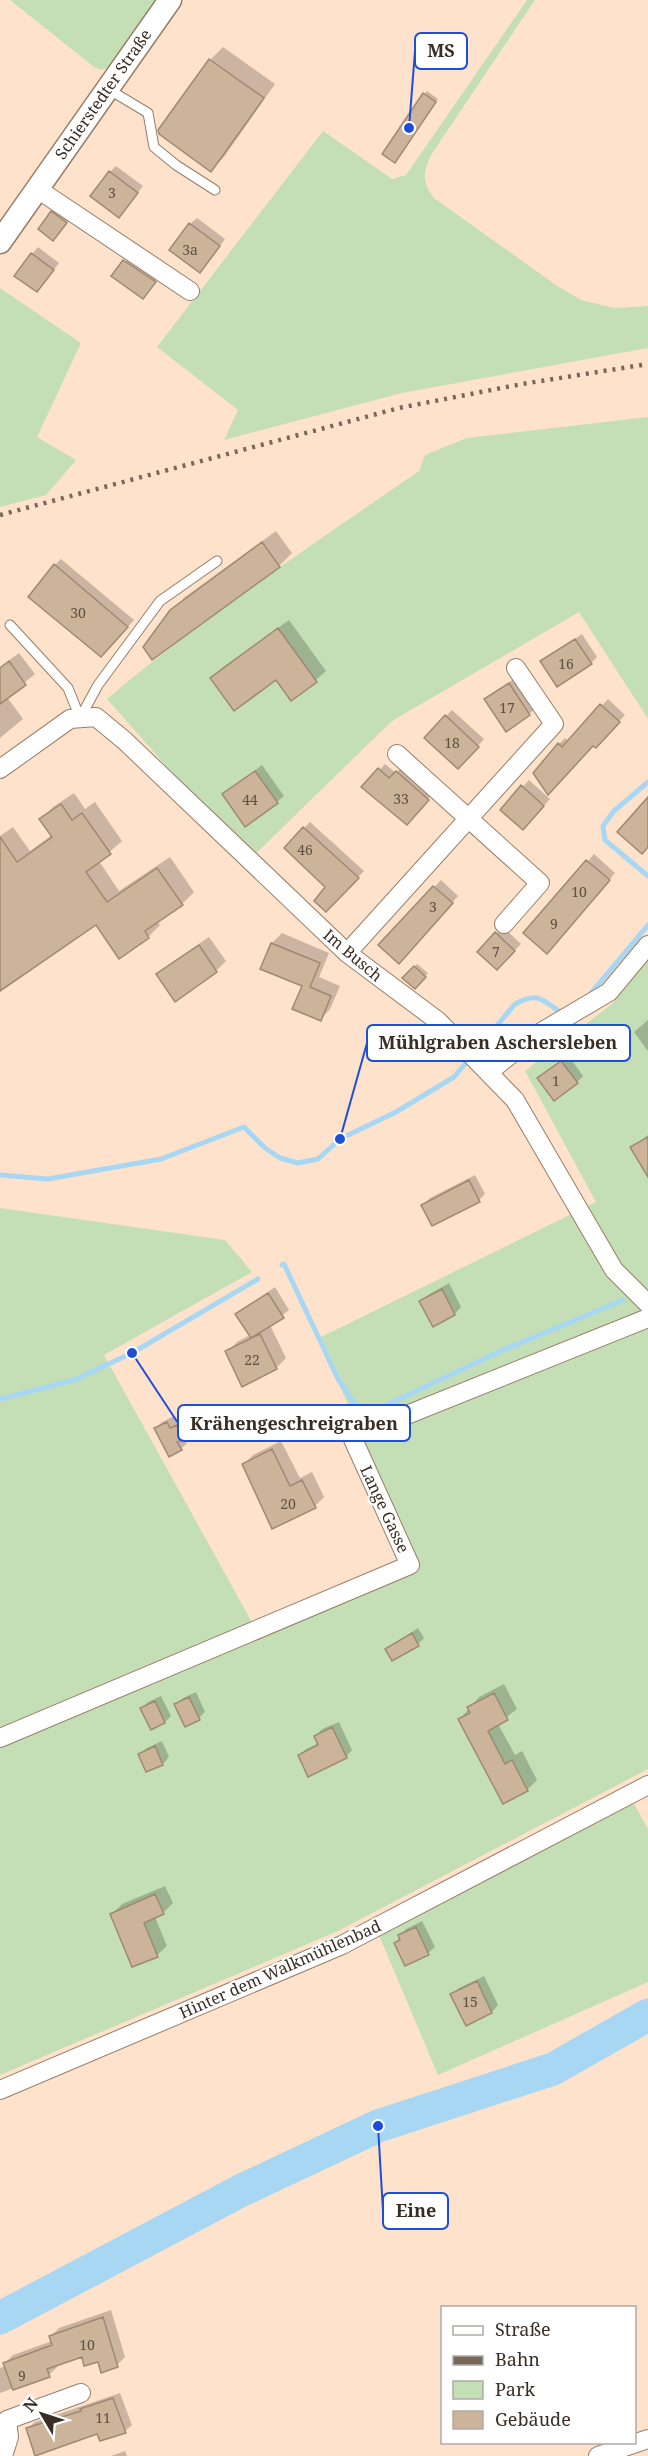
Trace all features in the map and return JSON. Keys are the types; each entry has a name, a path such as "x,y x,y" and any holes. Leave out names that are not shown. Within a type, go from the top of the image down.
{"street":[{"name":"Schierstedter Straße","path":"0,242 170,0"},
{"path":"36,188 190,291"},
{"path":"347,953 554,724 516,668"},
{"name":"Im Busch","path":"80,718 96,717 125,741 347,953 438,1021 480,1063 515,1101 614,1270 648,1304"},
{"path":"0,769 70,719 80,718"},
{"path":"397,754 540,883 504,924"},
{"path":"480,1063 531,1038 609,992 648,945"},
{"name":"Lange Gasse","path":"0,1738 410,1565 352,1437 648,1318"},
{"name":"Hinter dem Walkmühlenbad","path":"0,2090 342,1945 648,1785"},
{"path":"3,2456 9,2437 4,2421 81,2393"},
{"path":"601,2456 634,2444"}],"lane":[{"path":"108,88 148,112 154,147 176,165 215,190"},
{"path":"80,718 98,685 160,601 218,561"},
{"path":"10,625 68,688 80,718"}],"green space":[{"path":"10,0 159,0 114,65 101,70 94,67"},
{"path":"527,0 535,0 431,155 425,172 427,187 434,198 556,285 581,300 614,308 648,306 648,348 402,393 224,440 238,410 157,347 323,131 392,179 406,175"},
{"path":"0,288 81,343 37,437 76,460 46,495 0,507"},
{"path":"648,417 648,719 579,612 392,721 249,860 107,699 221,610 419,471 425,455 467,438"},
{"path":"648,960 648,1769 338,1931 0,2075 0,1208 225,1240 252,1272 104,1355 259,1635 418,1566 319,1338 596,1202 525,1071 613,1003"},
{"path":"629,1795 648,1829 648,1982 438,2075 376,1928"}],"building":[{"path":"209,59 264,98 211,172 159,134 158,130"},
{"path":"423,93 436,102 395,163 382,154"},
{"path":"109,171 138,193 119,218 90,196"},
{"path":"51,211 67,223 53,241 38,229"},
{"path":"189,223 220,246 200,273 169,250"},
{"path":"31,253 54,270 37,292 14,276"},
{"path":"123,260 156,282 143,299 111,276"},
{"path":"262,542 280,567 152,660 143,647 170,610"},
{"path":"54,564 128,627 101,657 28,597"},
{"path":"278,628 317,682 291,701 276,680 234,711 210,678"},
{"path":"575,639 592,664 557,687 540,661"},
{"path":"9,661 26,685 0,704 0,668"},
{"path":"509,683 530,715 506,732 484,699"},
{"path":"600,704 620,722 596,748 593,746 548,795 533,773 558,743 562,747"},
{"path":"445,715 479,747 458,769 424,738"},
{"path":"378,768 389,778 396,771 429,800 407,825 361,787"},
{"path":"255,771 278,803 245,827 222,794"},
{"path":"521,785 544,806 523,830 500,810"},
{"path":"648,797 648,847 642,854 617,832"},
{"path":"61,804 72,820 82,813 111,854 86,872 107,902 157,868 183,905 145,931 149,938 119,959 96,925 0,991 0,837 17,862 52,837 39,819"},
{"path":"303,827 359,878 326,912 314,901 325,887 284,848"},
{"path":"586,860 610,880 547,954 523,933"},
{"path":"433,886 453,903 399,964 378,945"},
{"path":"495,932 515,951 497,970 477,952"},
{"path":"271,943 320,963 310,987 331,996 321,1021 292,1009 302,986 260,969"},
{"path":"199,945 217,972 175,1002 156,974"},
{"path":"414,966 426,977 415,989 402,978"},
{"path":"561,1061 578,1083 554,1101 537,1078"},
{"path":"648,1137 648,1177 630,1147"},
{"path":"469,1180 480,1202 432,1226 421,1205"},
{"path":"442,1289 455,1315 433,1327 419,1301"},
{"path":"268,1293 284,1318 251,1338 235,1314"},
{"path":"260,1334 277,1369 242,1387 225,1351"},
{"path":"167,1422 170,1428 177,1425 184,1439 177,1442 182,1450 169,1457 154,1428"},
{"path":"272,1449 290,1486 302,1480 316,1508 272,1529 242,1464"},
{"path":"412,1633 419,1646 392,1661 385,1649"},
{"path":"494,1693 508,1720 488,1731 505,1764 512,1760 528,1791 503,1804 458,1719 470,1713 467,1707"},
{"path":"189,1697 200,1720 185,1727 174,1704"},
{"path":"155,1701 165,1723 151,1730 140,1708"},
{"path":"332,1727 347,1758 308,1777 298,1755 318,1745 314,1736"},
{"path":"155,1746 163,1765 146,1772 138,1754"},
{"path":"155,1894 164,1914 144,1923 158,1957 132,1967 110,1914"},
{"path":"416,1927 429,1955 405,1966 394,1943 400,1940 398,1935"},
{"path":"477,1981 492,2013 466,2026 450,1994"},
{"path":"103,2317 118,2367 101,2373 98,2362 84,2366 82,2357 47,2369 50,2377 13,2390 3,2363 52,2345 49,2336"},
{"path":"113,2398 126,2433 100,2441 97,2434 35,2456 26,2428 81,2411 80,2409"}],"waterway":[{"path":"648,782 614,811 603,826 605,840 648,876"},
{"path":"591,993 648,925"},
{"path":"0,1175 48,1179 161,1159 244,1127 265,1148 280,1158 298,1163 318,1159 340,1139 396,1112 454,1077 515,1004 530,998 540,999 563,1014"},
{"path":"282,1265 284,1264 338,1379 360,1412 376,1410 503,1350 623,1300"},
{"path":"0,1399 74,1380 132,1353 258,1279"},
{"path":"0,2318 240,2191 378,2126 553,2069 648,2015"}],"railway":[{"path":"0,515 399,408 522,384 648,364"}],"place":[{"name":"MS","path":"409,128"},
{"name":"Mühlgraben Aschersleben","path":"340,1139"},
{"name":"Krähengeschreigraben","path":"132,1353"},
{"name":"Eine","path":"378,2126"}]}
